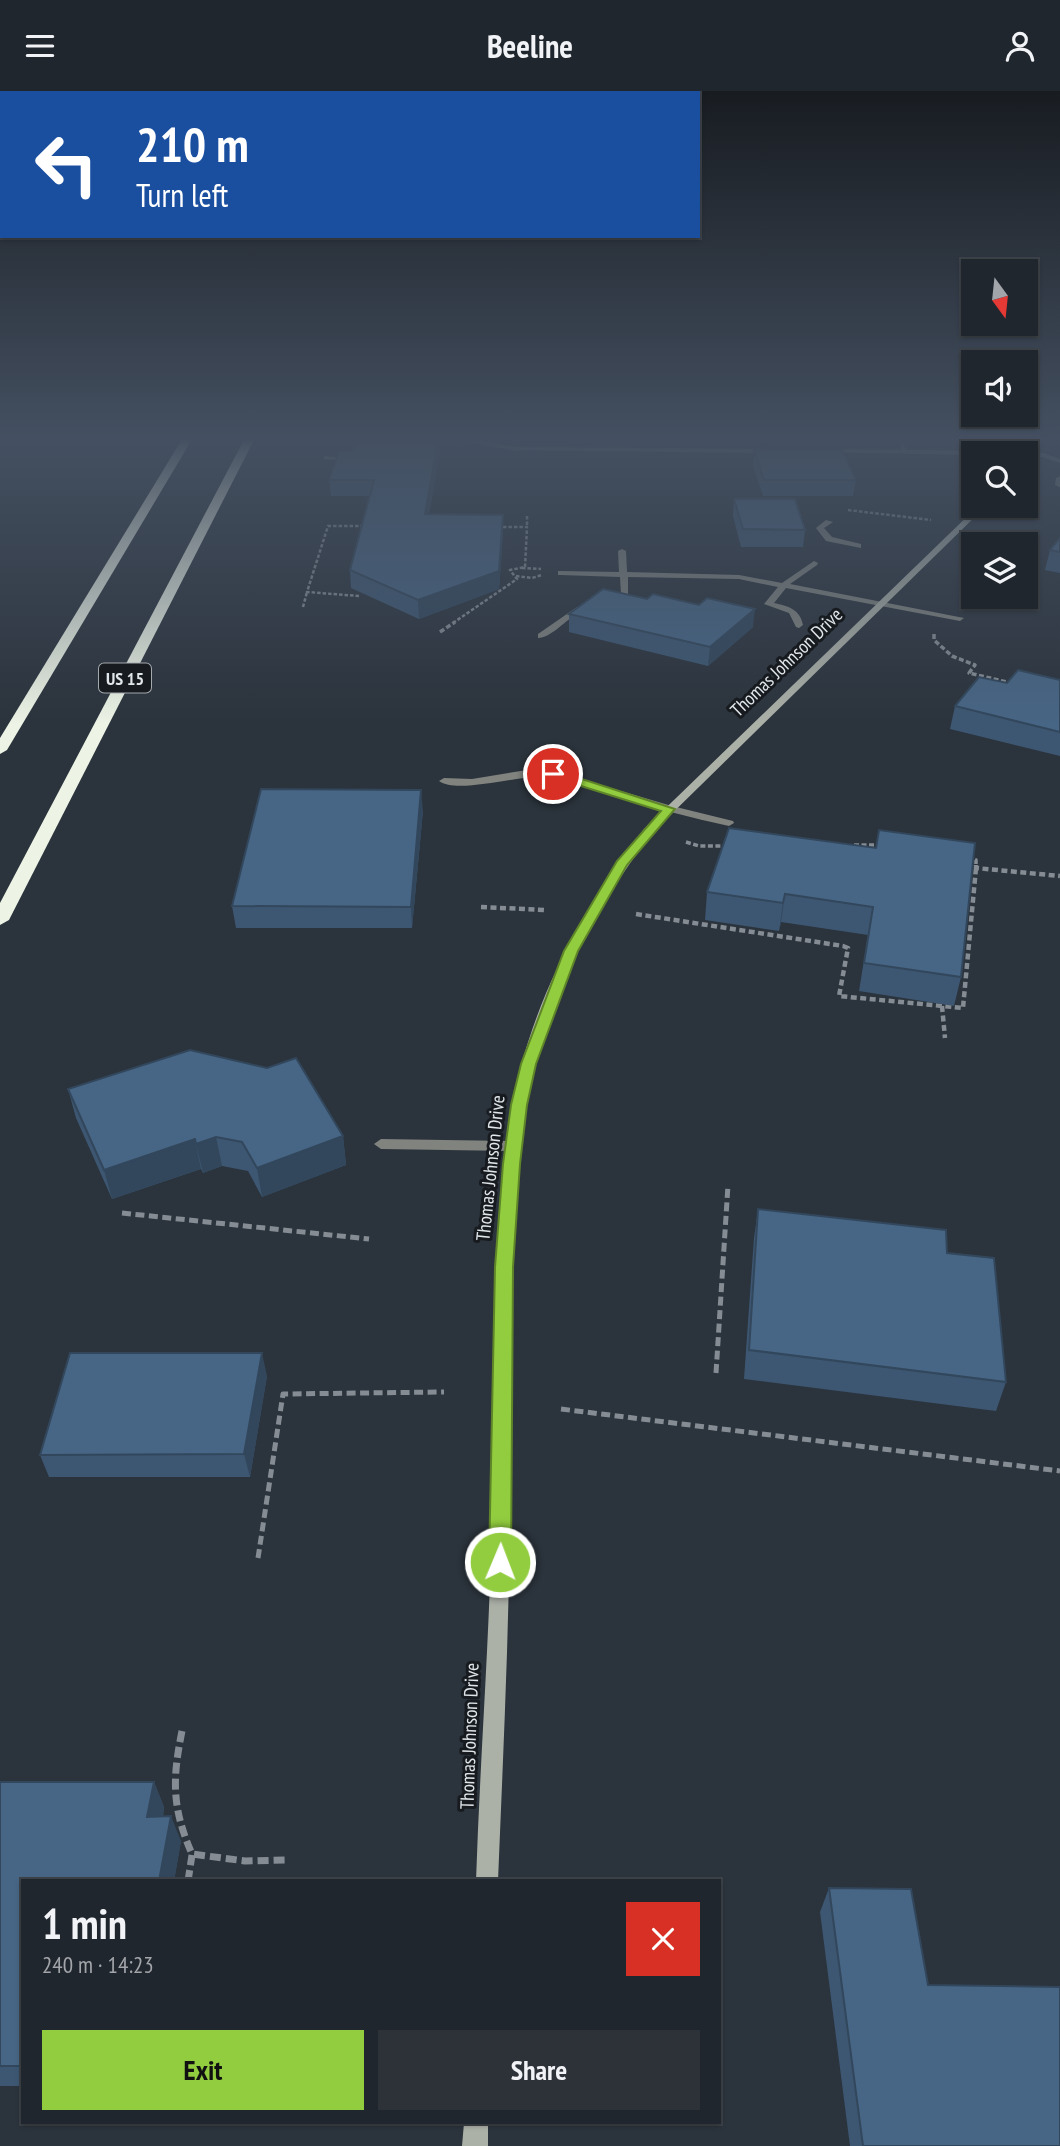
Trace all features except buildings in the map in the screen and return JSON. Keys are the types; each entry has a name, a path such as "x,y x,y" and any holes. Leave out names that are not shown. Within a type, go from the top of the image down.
{"highway":[{"path":"0,750 131,532"},
{"name":"US 15","path":"0,920 201,532"}],"street":[{"path":"823,532 829,539 858,546"},
{"name":"Thomas Johnson Drive","path":"487,1879 500,1575 504,1267 513,1146 529,1064 571,951 621,864 669,809 956,532"},
{"path":"541,636 575,610 598,601 625,596 622,551"},
{"path":"799,625 794,612 768,604 784,585 814,563"},
{"path":"561,573 740,577 960,618"},
{"path":"444,781 472,782 527,773 553,774 669,809 729,823"},
{"path":"382,1144 513,1146"},
{"path":"475,2146 476,2124"}],"path":[{"path":"303,607 326,532"},
{"path":"520,568 544,571 539,577 516,576 510,571 520,568 525,567 527,532"},
{"path":"440,632 517,579 516,576"},
{"path":"307,592 359,596"},
{"path":"936,627 932,636 937,645 953,657 975,665 969,673 1021,685"},
{"path":"685,842 699,846 725,846"},
{"path":"844,845 884,845"},
{"path":"636,914 844,946 848,948 839,996 963,1008 976,860 956,854"},
{"path":"976,868 1060,876"},
{"path":"481,907 545,910"},
{"path":"942,1006 945,1038"},
{"path":"716,1373 728,1185"},
{"path":"122,1213 369,1239"},
{"path":"258,1558 283,1394 444,1392"},
{"path":"561,1409 1060,1471"},
{"path":"182,1731 173,1796 178,1824 192,1854 188,1879"},
{"path":"192,1854 244,1861 288,1860"}],"route":[{"path":"500,1562 504,1267 511,1164 519,1105 529,1064 571,951 621,864 669,809 553,774"}]}
